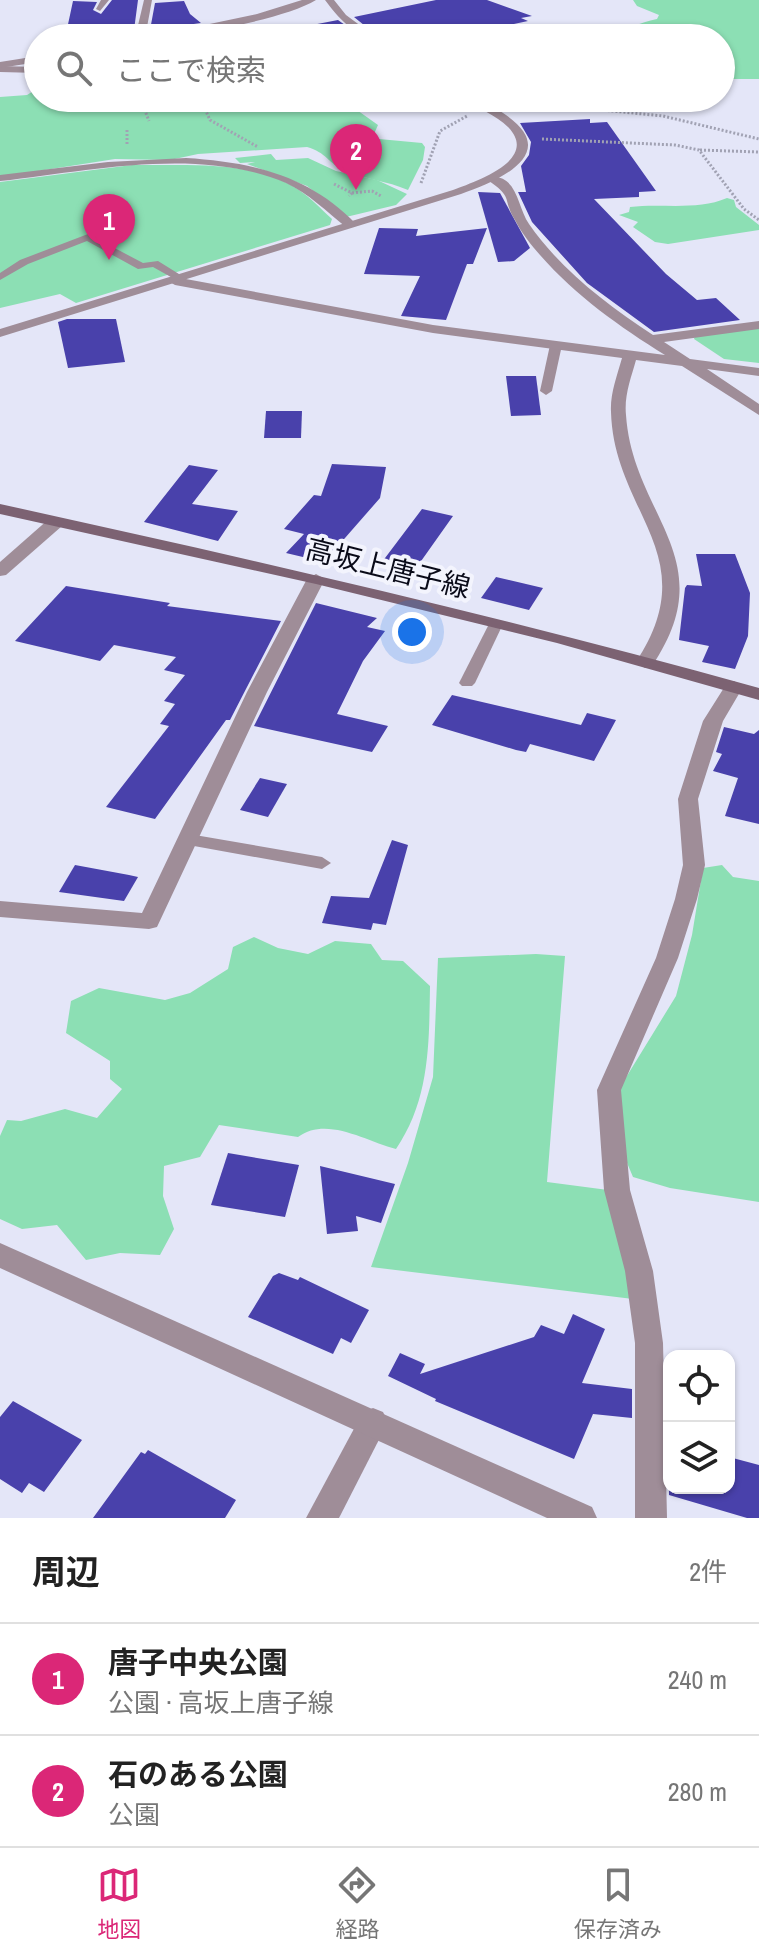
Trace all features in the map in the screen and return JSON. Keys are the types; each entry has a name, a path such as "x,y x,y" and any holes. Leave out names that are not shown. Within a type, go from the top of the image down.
{"main road":[{"name":"高坂上唐子線","path":"0,509 316,579 759,694"}],"street":[{"path":"143,24 148,0"},
{"path":"219,24 312,0"},
{"path":"329,0 353,24"},
{"path":"0,67 24,62"},
{"path":"0,67 24,69"},
{"path":"0,333 178,280 493,179 517,161 523,145 512,125 492,112"},
{"path":"0,178 126,162 247,169 290,180 350,224"},
{"path":"493,179 512,192 516,212 535,240 600,306 759,411"},
{"path":"178,280 381,320 759,372"},
{"path":"654,339 759,325"},
{"path":"630,355 617,416 624,452 665,556 672,604 664,633 645,662"},
{"path":"0,571 56,522"},
{"path":"0,909 149,921 257,692 316,579"},
{"path":"651,1518 649,1343 639,1271 617,1190 609,1090 667,958 686,899 694,865 688,799 713,721 734,687"},
{"path":"0,1255 581,1518"},
{"path":"322,1518 373,1422"}],"lane":[{"path":"100,9 105,0"},
{"path":"0,277 24,262 88,237 142,267 154,263 178,280"},
{"path":"546,391 556,345"},
{"path":"467,683 496,624"},
{"path":"189,840 322,863"}],"path":[{"path":"145,112 149,121"},
{"path":"206,112 210,120 258,147"},
{"path":"402,209 425,176 440,131 473,112"},
{"path":"635,112 688,121 759,139"},
{"path":"521,138 759,152"},
{"path":"699,150 744,209 759,220"},
{"path":"352,193 378,193 381,195 377,201"}],"green space":[{"path":"633,0 759,0 759,79 735,79 735,24 638,24 657,19 659,15 637,6"},
{"path":"24,95 24,112 360,112 378,125 374,134 379,139 422,143 425,147 423,160 408,190 345,171 307,147 198,154 170,160 115,159 0,177 0,97"},
{"path":"271,154 276,160 308,158 336,171 377,180 407,194 396,205 346,217 307,186 247,164 255,162 240,163 235,158"},
{"path":"132,165 218,166 261,173 299,190 332,219 330,225 76,303 60,294 0,308 0,182"},
{"path":"727,198 734,200 736,207 759,225 759,230 668,244 655,242 633,227 638,222 619,215 629,212 630,207 691,206"},
{"path":"759,326 759,363 724,359 694,339 695,336"},
{"path":"722,865 733,877 759,881 759,1202 670,1188 633,1177 622,1151 614,1097 676,996 692,935 703,868"},
{"path":"254,937 278,948 308,954 335,941 371,944 382,960 403,961 430,986 428,1050 421,1091 416,1111 396,1149 334,1129 309,1131 298,1137 219,1125 200,1157 164,1166 163,1196 174,1229 160,1255 120,1253 86,1260 57,1225 22,1229 0,1219 0,1136 7,1120 21,1121 65,1109 97,1118 122,1089 110,1079 110,1061 66,1033 71,1001 99,988 165,1000 190,993 228,969 233,947"},
{"path":"536,954 565,956 547,1182 608,1190 633,1299 371,1267 408,1163 433,1077 438,958"}],"building":[{"path":"112,0 138,0 135,24 68,24 73,1 97,2 93,10 101,14"},
{"path":"436,0 487,0 532,16 521,18 528,21 514,24 363,24 354,17"},
{"path":"184,1 190,14 201,23 151,24 155,3"},
{"path":"338,20 344,24 317,24"},
{"path":"590,119 590,123 607,122 656,191 639,192 639,197 594,199 666,274 697,300 716,298 740,320 654,332 587,283 532,222 518,192 526,192 521,166 529,155 531,142 520,123"},
{"path":"478,192 500,193 530,248 514,261 498,262"},
{"path":"379,228 418,229 416,236 487,228 473,264 467,264 446,320 401,316 420,276 364,274"},
{"path":"67,319 116,319 125,362 68,368 58,322"},
{"path":"506,376 536,376 541,415 511,416"},
{"path":"266,411 302,411 301,438 264,438"},
{"path":"332,464 386,467 380,498 324,562 286,553 304,534 284,529 314,495 321,496"},
{"path":"189,465 218,470 192,504 238,511 218,541 144,522"},
{"path":"422,509 453,516 419,564 415,563 409,572 379,566"},
{"path":"696,554 735,554 750,593 748,636 735,669 702,662 709,646 679,640 685,588 687,585 702,586"},
{"path":"496,577 543,588 529,610 481,598"},
{"path":"66,586 170,603 167,606 281,621 230,720 226,720 155,819 106,807 169,726 160,724 175,704 164,701 185,675 164,670 176,657 114,645 100,661 15,641"},
{"path":"316,603 377,618 367,627 385,631 363,661 337,714 388,726 372,752 254,726"},
{"path":"452,695 581,725 587,713 616,720 594,761 530,744 526,752 432,725"},
{"path":"724,727 754,734 759,730 759,824 725,816 738,778 713,771 722,754 716,752"},
{"path":"260,778 287,784 268,817 240,810"},
{"path":"392,840 408,845 386,925 373,923 371,930 322,923 331,896 369,898"},
{"path":"75,865 138,877 124,901 59,892"},
{"path":"228,1153 299,1165 285,1217 211,1205"},
{"path":"320,1166 395,1184 381,1223 356,1216 358,1231 327,1234"},
{"path":"279,1273 298,1280 300,1277 369,1310 351,1343 341,1338 333,1354 248,1317 273,1276"},
{"path":"573,1314 605,1329 582,1383 632,1389 632,1418 593,1414 574,1459 435,1401 388,1376 400,1353 425,1364 420,1374 534,1337 541,1325 564,1334"},
{"path":"13,1401 82,1440 44,1492 29,1483 22,1493 0,1479 0,1417"},
{"path":"148,1450 236,1500 225,1518 93,1518 141,1452 145,1454"},
{"path":"735,1459 759,1465 759,1518 747,1518 669,1495 735,1494"}],"place":[{"name":"石のある公園","path":"356,190"},
{"name":"唐子中央公園","path":"109,260"}]}
